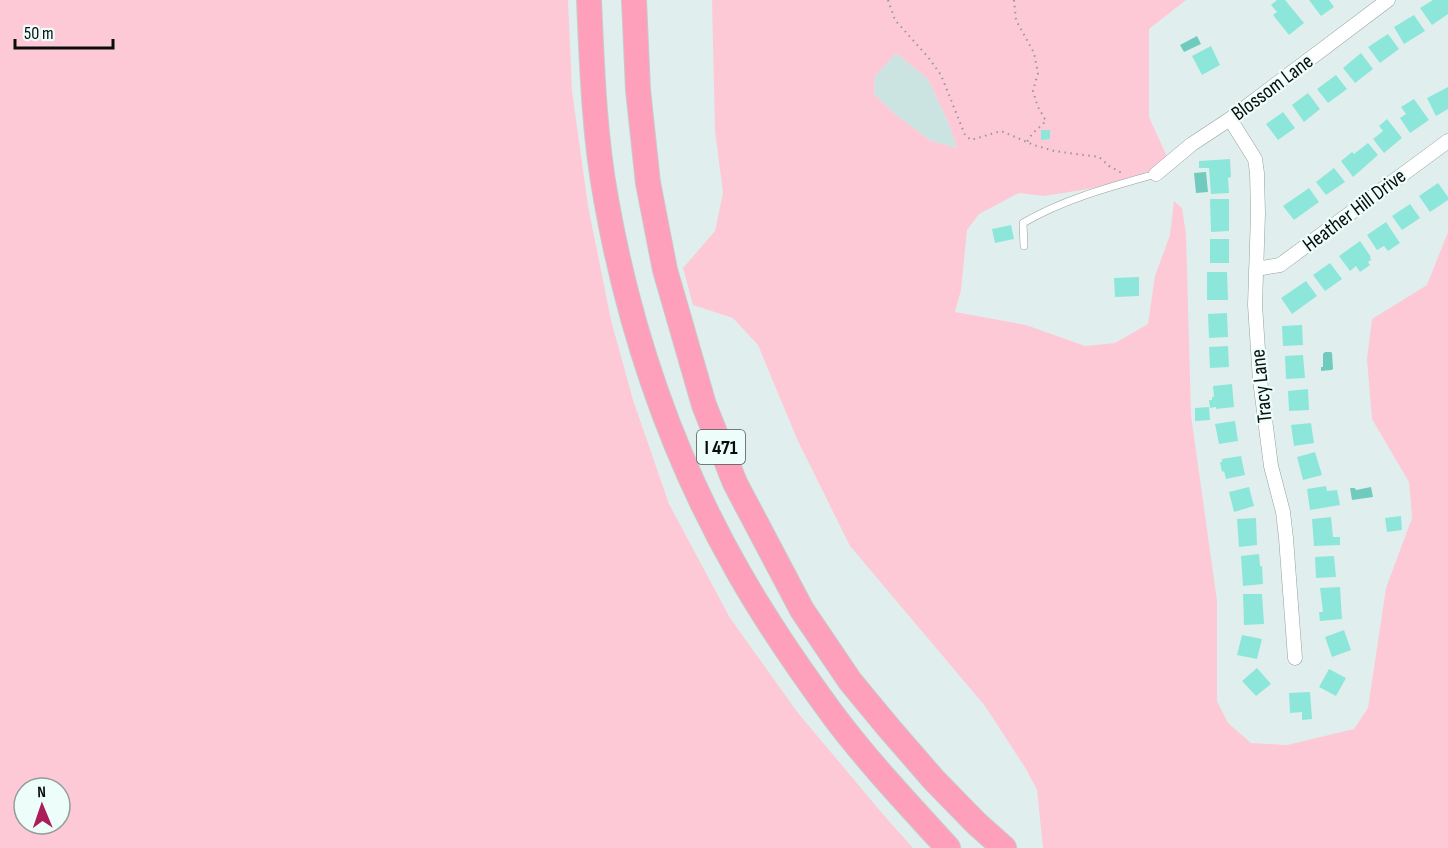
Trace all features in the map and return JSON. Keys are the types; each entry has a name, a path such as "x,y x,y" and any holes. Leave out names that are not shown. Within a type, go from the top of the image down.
{"highway":[{"name":"I 471","path":"589,0 597,128 606,198 641,348 688,471 739,574 782,643 835,717 900,796 948,848"},
{"name":"I 471","path":"634,0 638,90 648,183 665,270 704,405 735,483 802,610 850,681 934,780 1004,848"}],"street":[{"name":"Blossom Lane","path":"1156,174 1192,144 1230,119 1388,0"},
{"name":"Tracy Lane","path":"1230,119 1255,159 1257,172 1255,305 1260,380 1271,466 1283,512 1295,658"},
{"name":"Heather Hill Drive","path":"1256,269 1280,265 1448,141"}],"lane":[{"path":"1024,246 1023,223 1035,216 1091,192 1156,174"}],"path":[{"path":"888,0 895,20 941,75 965,135 971,140 1001,131 1054,151 1100,157 1109,166 1123,174"},
{"path":"1014,0 1016,20 1034,53 1038,73 1034,91 1038,107 1046,121 1027,142"}],"shaded area":[{"path":"0,0 568,0 572,91 588,206 611,320 633,400 669,504 730,618 798,713 913,848 0,848"},
{"path":"712,0 1186,0 1149,29 1149,117 1168,159 1150,171 1088,189 1044,196 1019,193 979,214 967,230 961,290 955,312 1026,325 1085,346 1115,343 1148,324 1155,276 1170,235 1174,201 1182,208 1186,234 1191,415 1217,601 1217,701 1228,723 1251,743 1287,745 1354,729 1368,708 1386,588 1412,518 1409,482 1372,419 1367,359 1372,319 1427,285 1448,232 1448,848 1043,848 1037,790 1026,769 985,706 850,546 797,439 758,345 733,318 693,305 683,268 715,231 723,193 715,131","holes":["896,53 928,79 949,124 957,148 931,141 896,115 874,94 875,76"]},
{"path":"1197,36 1201,44 1184,52 1180,45"},
{"path":"896,53 928,79 949,124 957,148 931,141 896,115 874,94 875,76"},
{"path":"1206,172 1208,192 1196,193 1194,173"},
{"path":"1332,353 1333,369 1321,371 1323,354"},
{"path":"1371,487 1373,497 1352,500 1350,488 1356,490"}],"building":[{"path":"1277,0 1285,0 1304,23 1289,35 1273,15 1277,12 1271,5"},
{"path":"1309,0 1329,0 1334,7 1321,16"},
{"path":"1433,0 1448,0 1448,14 1432,25 1420,8"},
{"path":"1414,15 1425,31 1404,44 1394,27"},
{"path":"1388,34 1399,49 1380,63 1368,47"},
{"path":"1211,46 1220,65 1202,75 1192,56"},
{"path":"1361,53 1373,69 1355,83 1343,68"},
{"path":"1336,75 1347,89 1328,103 1317,89"},
{"path":"1448,87 1448,109 1436,116 1427,98"},
{"path":"1308,93 1320,109 1304,122 1292,105"},
{"path":"1414,99 1429,120 1410,133 1400,118 1406,114 1401,107"},
{"path":"1283,112 1295,128 1278,140 1266,124"},
{"path":"1387,119 1402,138 1384,153 1373,139 1383,131 1379,126"},
{"path":"1041,130 1050,130 1050,139 1041,140"},
{"path":"1368,143 1378,155 1353,177 1341,161"},
{"path":"1230,159 1229,193 1211,194 1209,168 1199,168 1199,161"},
{"path":"1334,168 1345,182 1326,195 1316,182"},
{"path":"1438,183 1448,200 1430,212 1419,196"},
{"path":"1309,188 1319,202 1294,220 1283,206"},
{"path":"1210,199 1229,199 1229,231 1211,232"},
{"path":"1410,204 1420,218 1402,230 1392,216"},
{"path":"1386,222 1400,243 1388,251 1384,246 1377,250 1367,235"},
{"path":"1011,225 1014,239 995,243 992,229"},
{"path":"1210,239 1229,239 1229,263 1210,263"},
{"path":"1360,241 1371,257 1368,262 1370,265 1360,272 1356,266 1350,271 1339,256"},
{"path":"1330,263 1342,279 1325,291 1313,275"},
{"path":"1207,272 1227,272 1228,300 1207,300"},
{"path":"1139,277 1139,296 1115,297 1114,278"},
{"path":"1306,281 1317,296 1292,314 1281,298"},
{"path":"1227,313 1228,337 1209,338 1208,314"},
{"path":"1302,325 1303,345 1283,346 1282,326"},
{"path":"1228,346 1229,367 1210,368 1209,347"},
{"path":"1303,355 1305,378 1286,379 1285,356"},
{"path":"1232,384 1234,407 1210,408 1209,400 1214,397 1213,386"},
{"path":"1308,389 1309,410 1289,411 1288,391"},
{"path":"1209,407 1210,420 1195,421 1195,408"},
{"path":"1235,421 1238,441 1219,444 1215,424"},
{"path":"1311,423 1314,443 1294,446 1291,425"},
{"path":"1315,452 1322,475 1303,480 1297,457"},
{"path":"1241,456 1245,475 1226,479 1220,462 1222,459"},
{"path":"1326,486 1327,491 1337,490 1340,505 1310,510 1307,489"},
{"path":"1249,487 1254,506 1234,512 1229,492"},
{"path":"1401,516 1402,530 1387,532 1385,518"},
{"path":"1331,517 1333,537 1340,537 1340,545 1314,546 1312,519"},
{"path":"1256,518 1257,545 1239,547 1237,519"},
{"path":"1259,554 1263,584 1243,586 1241,556"},
{"path":"1334,556 1336,577 1316,578 1315,557"},
{"path":"1340,587 1342,619 1320,621 1319,612 1323,612 1320,588"},
{"path":"1243,594 1262,594 1264,624 1244,625"},
{"path":"1344,630 1351,650 1332,657 1325,637"},
{"path":"1242,635 1262,639 1257,659 1237,655"},
{"path":"1257,668 1271,684 1256,696 1242,681"},
{"path":"1329,669 1346,678 1336,696 1319,687"},
{"path":"1310,692 1312,719 1302,720 1302,712 1290,713 1289,693"}]}
